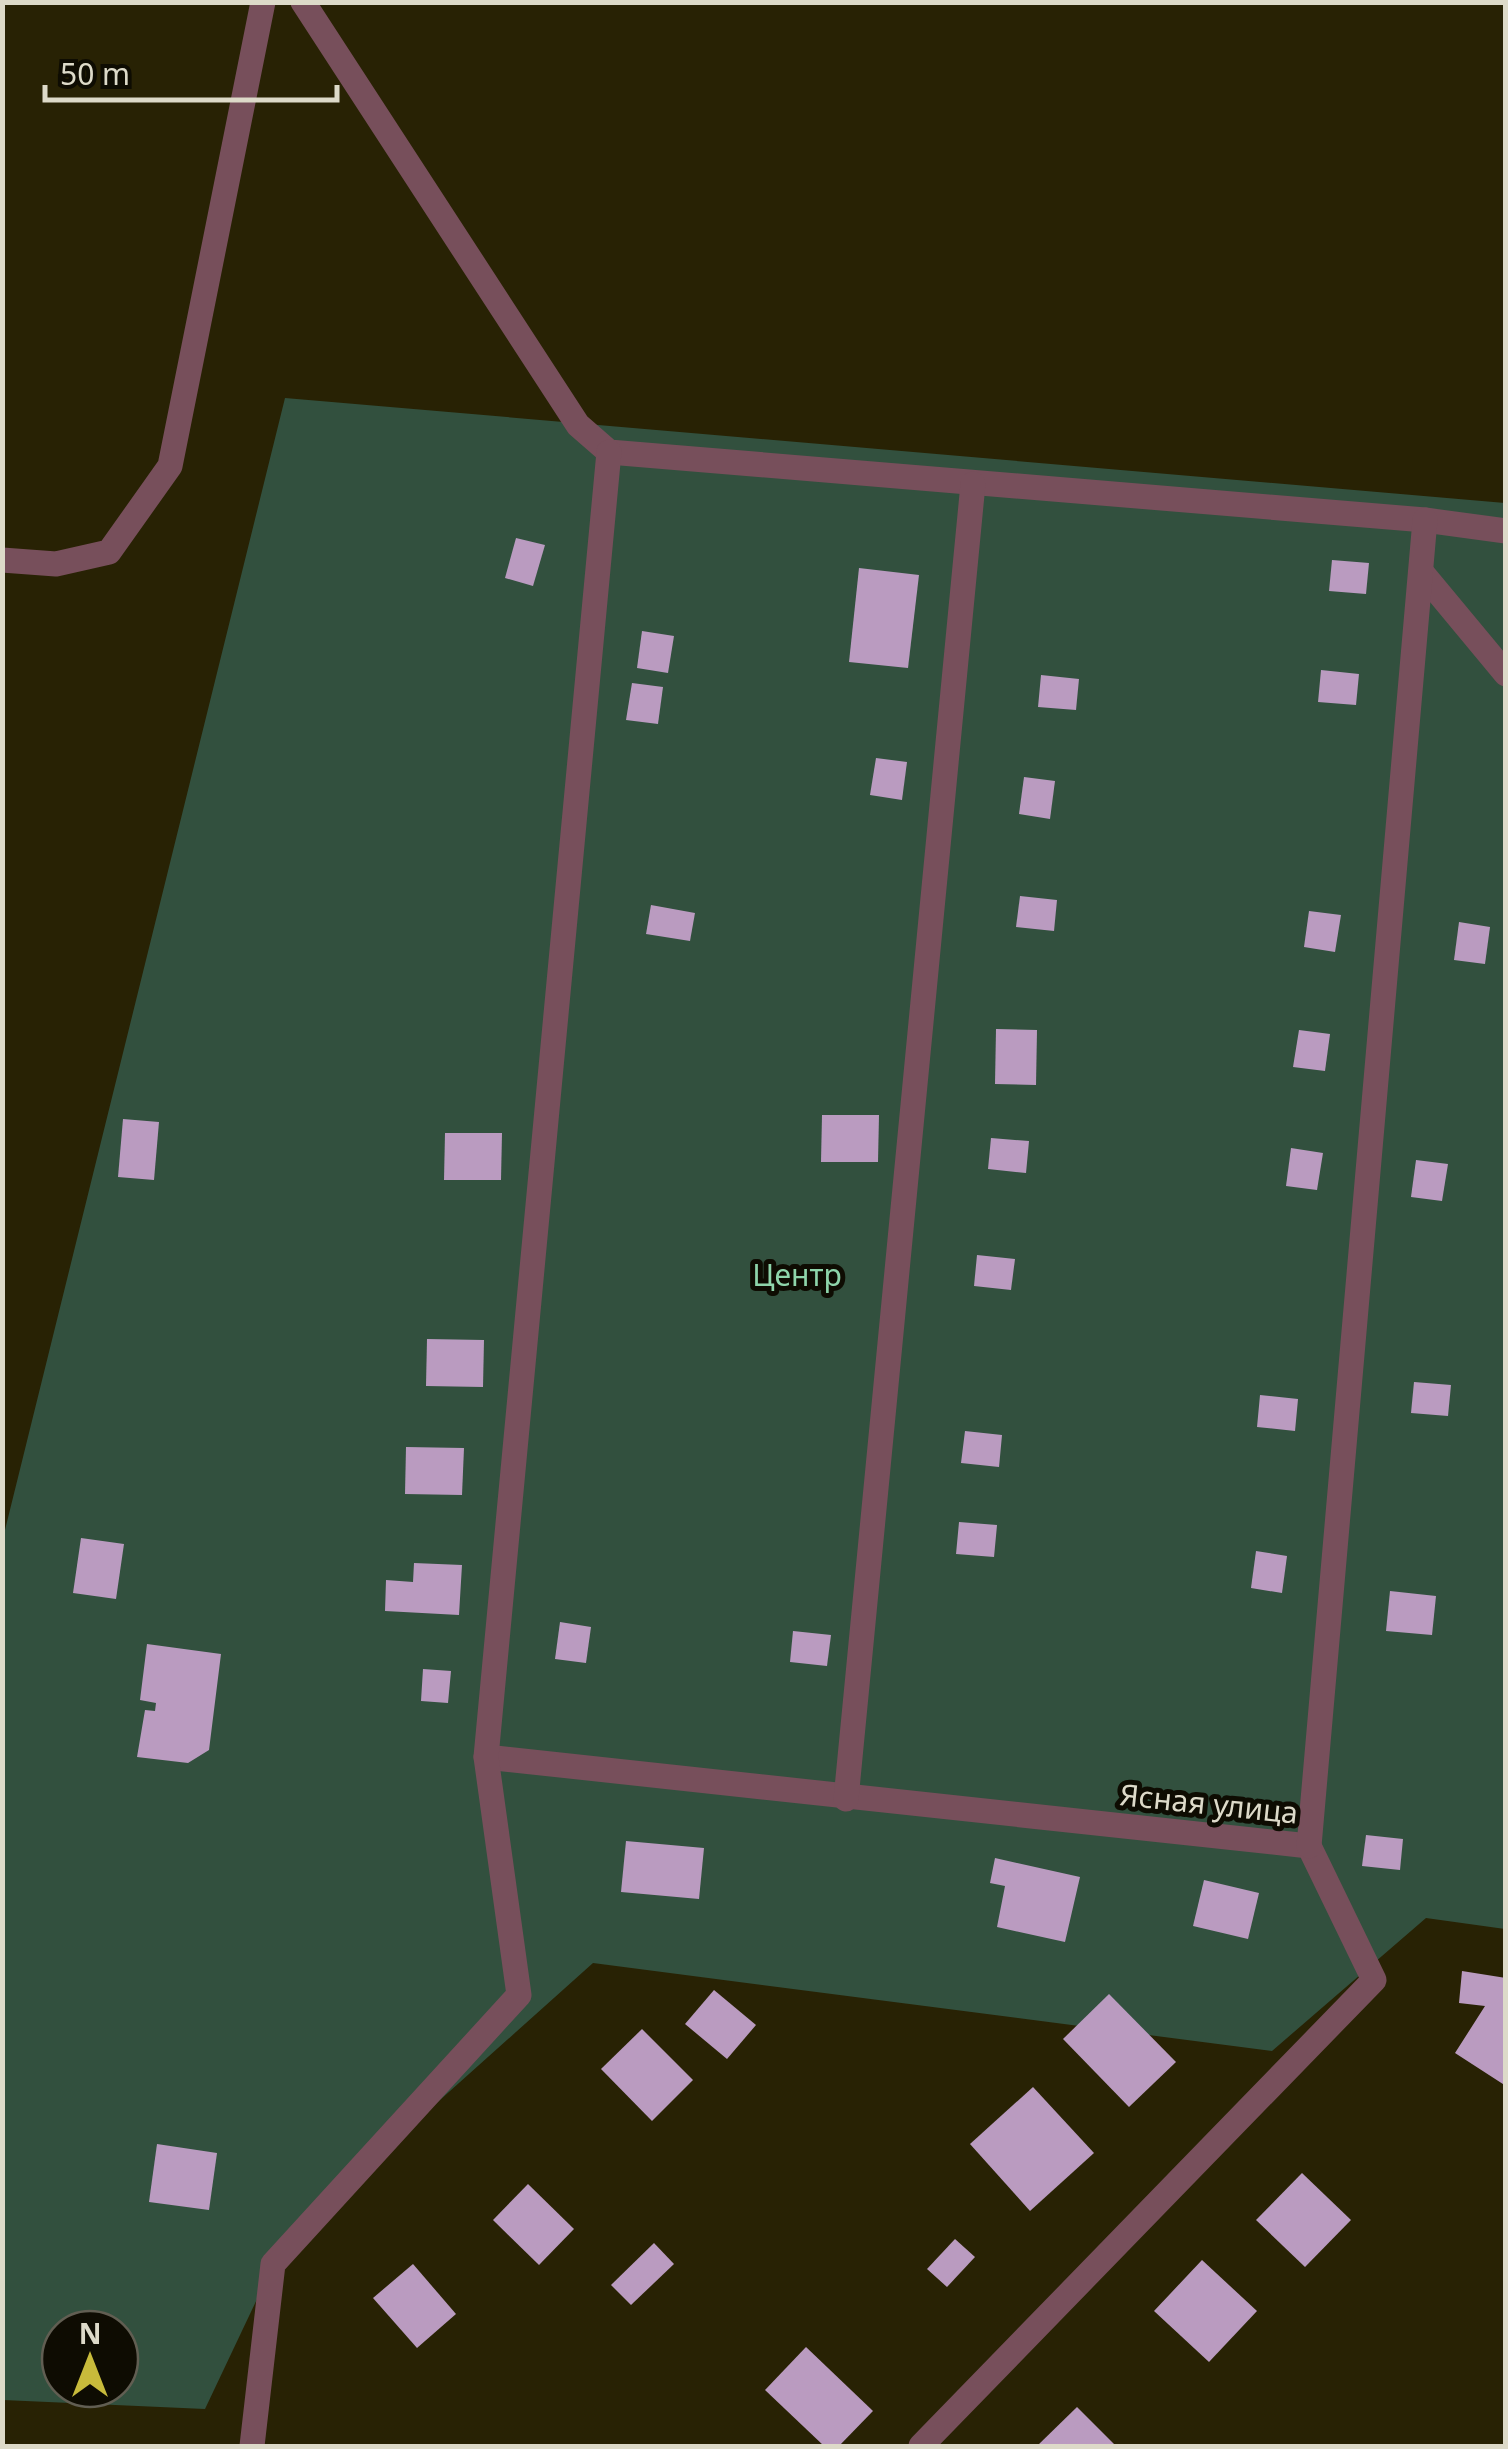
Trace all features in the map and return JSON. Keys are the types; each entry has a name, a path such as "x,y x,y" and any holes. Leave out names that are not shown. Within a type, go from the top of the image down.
{"street":[{"path":"2,560 56,564 109,552 170,466 263,2"},
{"path":"303,2 578,425 609,452 1425,520 1506,531"},
{"path":"252,2446 273,2264 518,1994 486,1758 609,452"},
{"path":"846,1799 973,484"},
{"path":"1309,1846 1425,520"},
{"path":"1423,574 1506,674"},
{"name":"Ясная улица","path":"486,1758 1309,1846 1374,1980 921,2446"}],"green space":[{"name":"Центр","path":"285,398 1505,503 1505,1929 1426,1918 1272,2051 593,1963 286,2238 205,2409 140,2406 140,2309 40,2309 40,2402 3,2400 3,1538"}],"building":[{"path":"516,538 545,545 533,586 505,578"},
{"path":"1332,560 1369,563 1366,594 1329,591"},
{"path":"859,568 919,575 908,668 849,662"},
{"path":"642,631 674,636 668,673 637,668"},
{"path":"1321,670 1359,674 1356,705 1318,702"},
{"path":"1041,675 1079,679 1076,710 1038,707"},
{"path":"632,683 663,687 658,724 626,720"},
{"path":"876,758 907,762 902,800 870,795"},
{"path":"1024,777 1055,781 1050,819 1019,814"},
{"path":"1020,896 1057,900 1054,931 1016,927"},
{"path":"651,905 695,913 690,941 646,934"},
{"path":"1309,911 1341,915 1335,952 1304,947"},
{"path":"1459,922 1490,927 1485,964 1454,960"},
{"path":"996,1029 1037,1030 1036,1085 995,1084"},
{"path":"1299,1030 1330,1034 1325,1071 1293,1067"},
{"path":"822,1115 879,1115 878,1162 821,1162"},
{"path":"123,1119 159,1122 154,1180 118,1177"},
{"path":"445,1133 502,1133 501,1180 444,1180"},
{"path":"991,1138 1029,1141 1026,1173 988,1169"},
{"path":"1291,1148 1323,1153 1317,1190 1286,1186"},
{"path":"1416,1160 1448,1164 1442,1201 1411,1197"},
{"path":"977,1255 1015,1259 1011,1290 974,1286"},
{"path":"427,1339 484,1340 483,1387 426,1386"},
{"path":"1414,1382 1451,1385 1448,1416 1411,1413"},
{"path":"1260,1395 1298,1399 1295,1431 1257,1427"},
{"path":"965,1431 1002,1435 999,1467 961,1463"},
{"path":"406,1447 464,1448 462,1495 405,1494"},
{"path":"959,1522 997,1525 994,1557 956,1554"},
{"path":"81,1538 124,1544 116,1599 73,1593"},
{"path":"1256,1551 1287,1556 1282,1593 1251,1588"},
{"path":"414,1563 462,1565 459,1615 385,1611 386,1580 413,1582"},
{"path":"1390,1591 1436,1596 1432,1635 1386,1631"},
{"path":"560,1622 591,1627 586,1663 555,1659"},
{"path":"793,1631 831,1635 827,1666 790,1662"},
{"path":"147,1644 221,1654 209,1750 188,1763 137,1757 145,1710 155,1711 156,1703 140,1700"},
{"path":"423,1669 451,1671 448,1703 421,1701"},
{"path":"1366,1835 1403,1839 1400,1870 1362,1866"},
{"path":"626,1841 704,1848 699,1899 621,1892"},
{"path":"995,1858 1080,1877 1065,1942 997,1927 1005,1886 990,1883"},
{"path":"1204,1880 1259,1893 1248,1939 1193,1926"},
{"path":"1462,1971 1506,1978 1506,2086 1455,2053 1485,2006 1459,2003"},
{"path":"714,1990 756,2025 727,2059 685,2024"},
{"path":"1109,1994 1176,2062 1129,2107 1063,2039"},
{"path":"642,2029 693,2080 652,2121 601,2069"},
{"path":"1033,2087 1094,2153 1030,2211 970,2144"},
{"path":"157,2144 217,2153 209,2210 149,2202"},
{"path":"1302,2173 1351,2220 1305,2267 1256,2220"},
{"path":"528,2184 574,2229 539,2265 493,2220"},
{"path":"955,2239 975,2257 947,2287 927,2269"},
{"path":"654,2243 674,2264 631,2305 611,2285"},
{"path":"1202,2260 1257,2311 1209,2362 1154,2311"},
{"path":"413,2264 456,2314 417,2348 373,2298"},
{"path":"806,2347 873,2411 839,2446 824,2446 765,2390"},
{"path":"1077,2407 1116,2446 1037,2446"}]}
